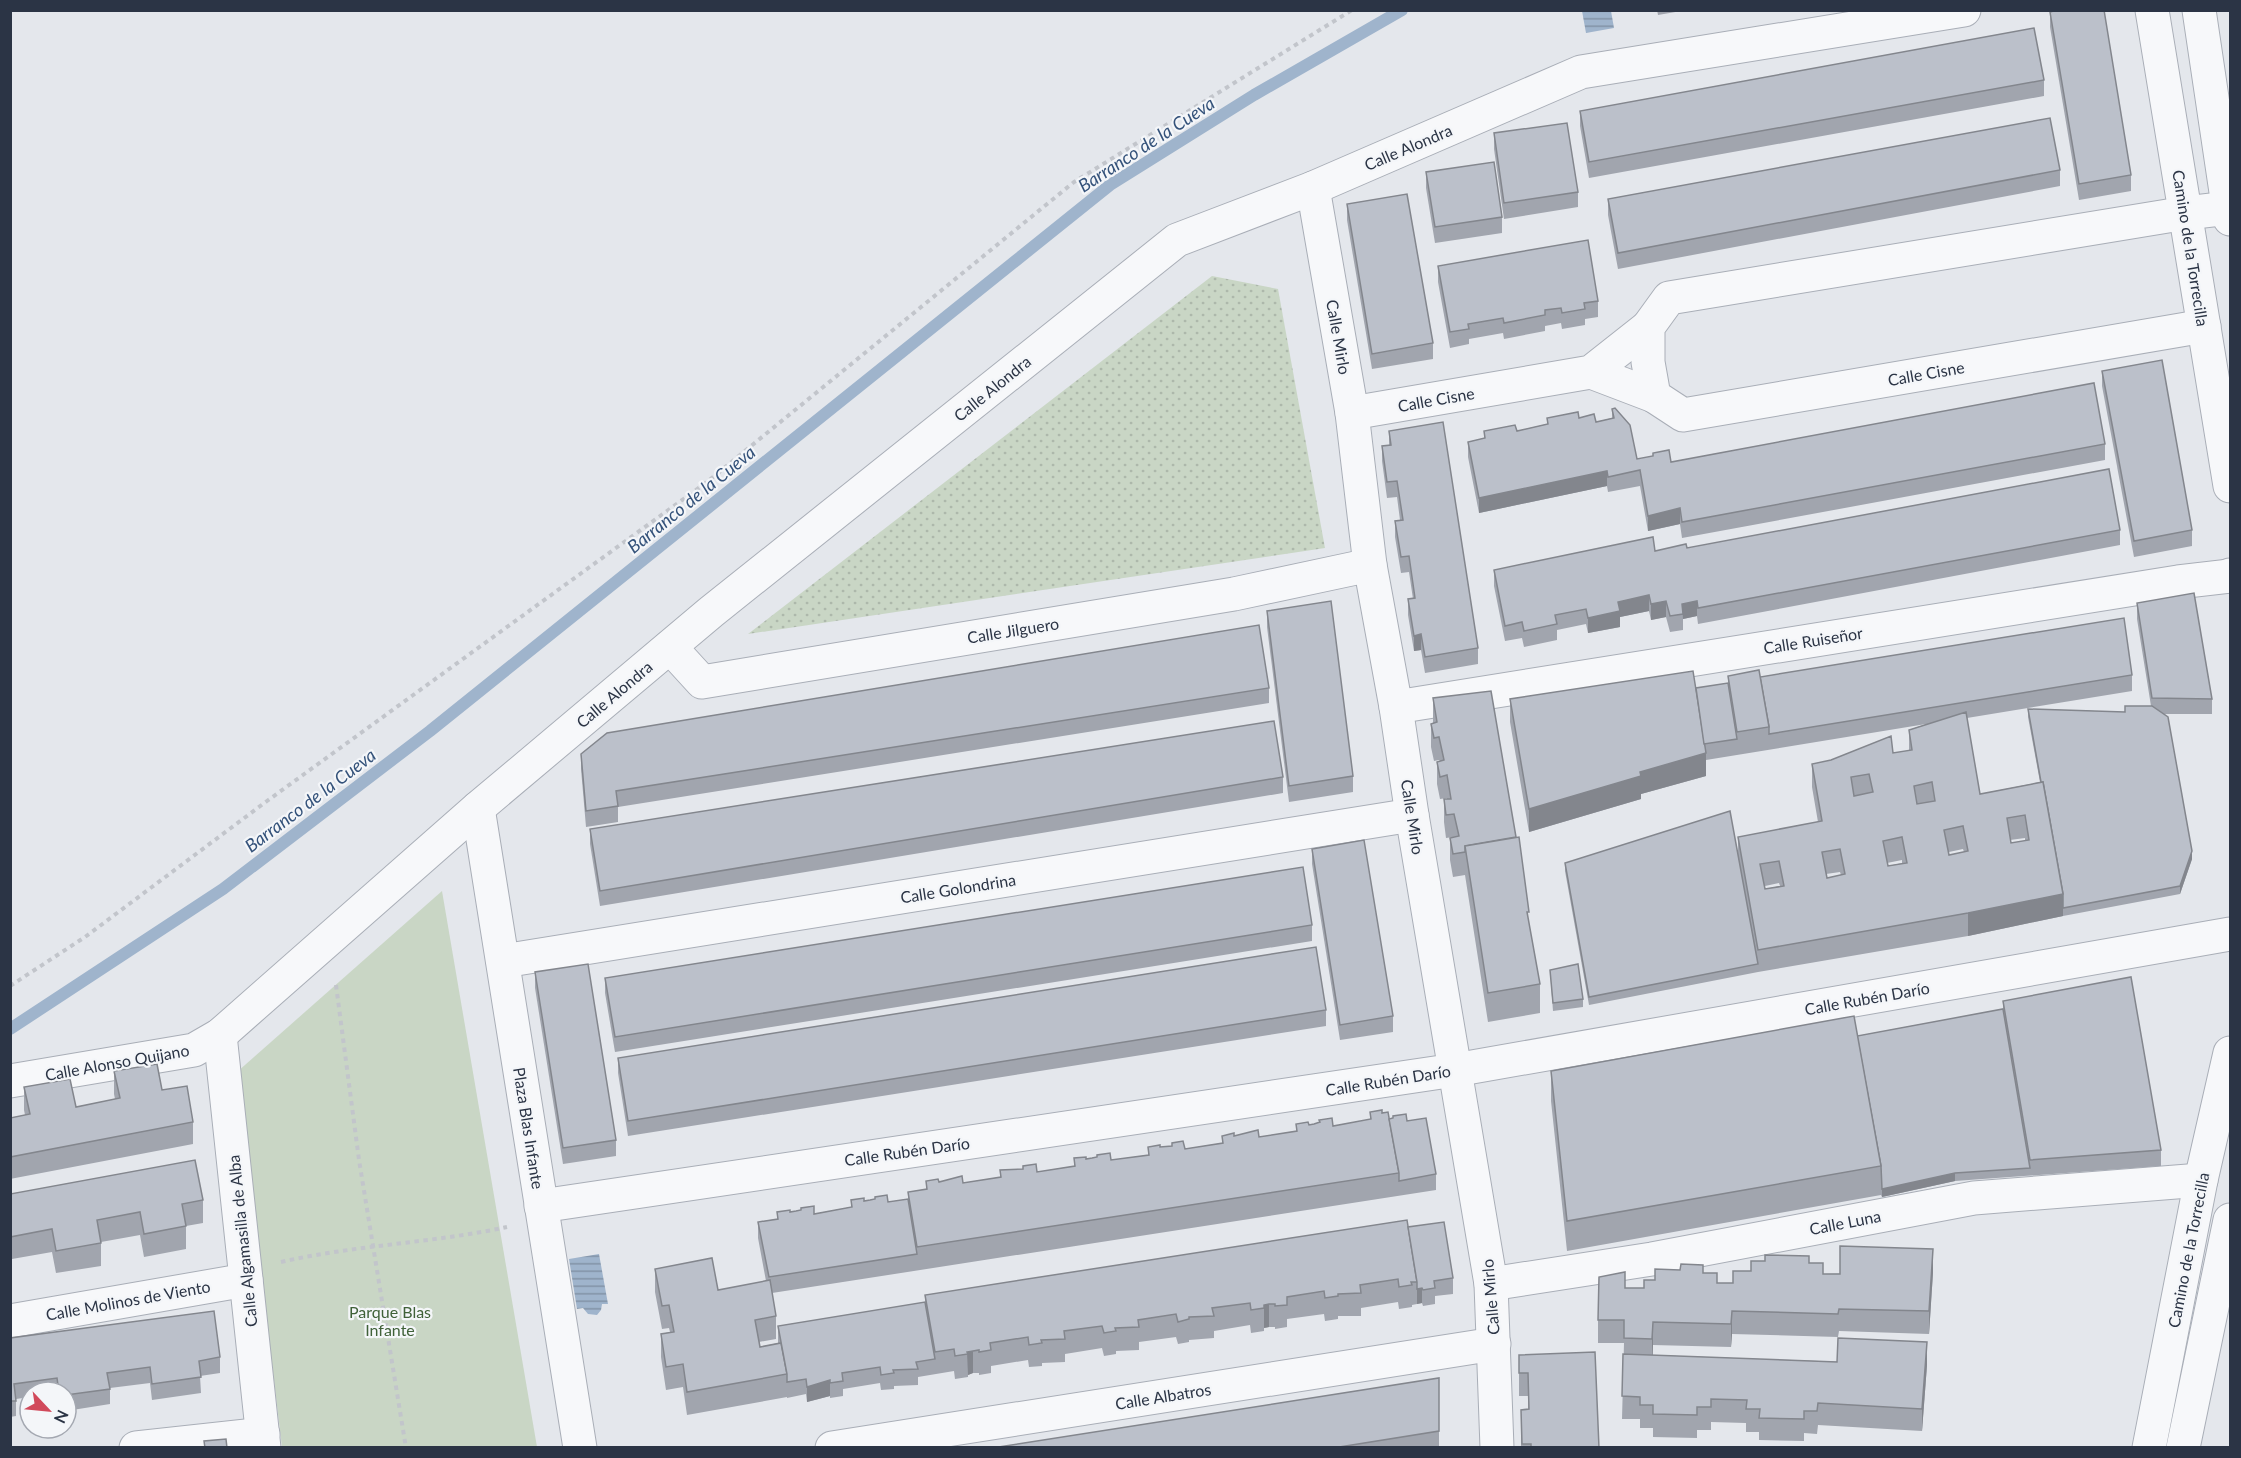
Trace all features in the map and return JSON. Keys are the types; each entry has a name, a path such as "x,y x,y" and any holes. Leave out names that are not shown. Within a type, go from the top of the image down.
{"street":[{"name":"Calle Alondra","path":"220,1035 478,807 720,604 1177,240 1313,188 1581,72 1909,15 1964,10"},
{"name":"Camino de la Torrecilla","path":"2152,10 2230,486"},
{"path":"2199,10 2230,214"},
{"name":"Calle Mirlo","path":"1313,188 1352,413 1370,565 1396,707 1491,1284 1497,1448"},
{"name":"Calle Cisne","path":"1352,413 1591,372 1648,327 1669,298 2186,213 2230,214"},
{"name":"Calle Cisne","path":"1591,372 1654,396 1683,415 2204,326"},
{"path":"1648,327 1648,363 1654,396"},
{"name":"Calle Jilguero","path":"670,647 702,682 1234,594 1370,565"},
{"name":"Calle Ruiseñor","path":"1396,707 2166,584 2230,576"},
{"name":"Plaza Blas Infante","path":"478,807 580,1448"},
{"name":"Calle Golondrina","path":"503,961 1412,815"},
{"name":"Calle Rubén Darío","path":"542,1213 1455,1070 2230,934"},
{"name":"Calle Alonso Quijano","path":"10,1081 194,1050 220,1035"},
{"name":"Calle Algamasilla de Alba","path":"220,1035 264,1441"},
{"name":"Camino de la Torrecilla","path":"2149,1448 2201,1180 2230,1053"},
{"name":"Calle Luna","path":"1491,1284 1652,1259 1974,1198 2201,1180"},
{"path":"2183,1448 2230,1223"},
{"name":"Calle Molinos de Viento","path":"10,1321 245,1267"},
{"name":"Calle Albatros","path":"832,1448 1494,1344"},
{"path":"136,1448 264,1441"}],"path":[{"path":"10,986 85,937 267,801 707,482 1074,182 1352,10"},
{"path":"326,941 336,984 359,1160 406,1448"},
{"path":"245,1267 260,1267 325,1252 499,1229 542,1213"}],"green space":[{"path":"1212,276 1278,289 1325,548 748,634"},
{"name":"Parque Blas Infante","path":"442,891 537,1447 282,1447 237,1072"}],"water":[{"path":"1582,11 1611,11 1614,28 1586,33"},
{"path":"599,1254 608,1304 602,1304 597,1315 588,1314 583,1308 577,1309 569,1259"}],"building":[{"path":"2104,10 2131,175 2079,184 2050,12"},
{"path":"2034,28 2044,80 1589,162 1580,111"},
{"path":"2050,118 2060,170 1618,253 1608,199"},
{"path":"1567,123 1578,192 1504,203 1494,133"},
{"path":"1494,162 1502,217 1435,227 1426,172"},
{"path":"1407,194 1433,343 1372,354 1347,204"},
{"path":"1588,240 1598,301 1584,303 1585,309 1562,313 1561,308 1545,310 1545,315 1504,323 1503,318 1468,324 1469,329 1450,332 1438,266"},
{"path":"2162,360 2192,530 2134,541 2102,371"},
{"path":"2094,383 2105,444 1682,522 1680,508 1648,516 1640,470 1608,477 1607,471 1479,498 1468,442 1485,438 1484,431 1515,425 1517,431 1548,424 1547,418 1578,412 1579,418 1594,414 1596,422 1614,418 1612,409 1615,408 1630,425 1637,459 1669,450 1671,462"},
{"path":"1443,422 1478,648 1425,657 1421,634 1414,636 1408,599 1415,598 1409,556 1401,557 1395,521 1403,520 1397,481 1387,482 1382,446 1391,445 1389,431"},
{"path":"2109,469 2120,530 1698,608 1697,601 1682,604 1683,614 1670,616 1666,601 1651,604 1649,595 1618,602 1620,611 1588,618 1586,609 1555,615 1557,624 1524,631 1522,622 1505,626 1494,570 1653,537 1655,551 1686,544 1687,548"},
{"path":"2194,593 2212,699 2152,698 2137,603"},
{"path":"1331,601 1353,776 1289,786 1267,611"},
{"path":"2124,618 2132,675 1769,734 1760,677"},
{"path":"1259,625 1269,688 616,791 618,806 586,811 581,754 607,733"},
{"path":"1759,670 1769,727 1737,732 1728,676"},
{"path":"1693,671 1706,753 1640,772 1641,776 1529,809 1510,699"},
{"path":"1728,683 1737,739 1704,744 1696,688"},
{"path":"1491,691 1516,837 1465,846 1465,852 1453,854 1450,838 1459,836 1454,814 1446,815 1444,799 1451,799 1447,775 1440,777 1437,762 1444,760 1439,737 1434,738 1431,724 1437,722 1433,698"},
{"path":"2125,706 2152,706 2168,717 2192,851 2180,886 2063,908 2063,894 2028,709 2125,712"},
{"path":"1966,712 1980,794 2043,782 2063,894 1758,950 1738,837 1822,821 1812,764 1831,760 1891,736 1893,753 1912,750 1909,730","holes":["1869,774 1873,792 1854,796 1851,777","1932,782 1935,801 1917,804 1914,786","2025,815 2029,840 2011,843 2007,818","1963,826 1968,851 1949,855 1944,830","1902,837 1907,863 1888,866 1883,841","1840,849 1845,874 1827,878 1822,852","1779,861 1784,886 1765,889 1760,864"]},
{"path":"1274,721 1283,777 600,891 590,829"},
{"path":"1730,811 1758,964 1589,997 1565,863"},
{"path":"1519,837 1529,912 1527,912 1540,984 1488,993 1465,846"},
{"path":"1364,840 1393,1016 1340,1025 1312,849"},
{"path":"1303,867 1312,925 615,1037 605,978"},
{"path":"1316,947 1326,1010 628,1121 618,1058"},
{"path":"588,964 616,1140 563,1148 535,972"},
{"path":"1578,964 1583,999 1553,1003 1550,970"},
{"path":"2131,977 2161,1150 2030,1160 2003,1001"},
{"path":"2003,1009 2030,1168 1955,1173 1882,1189 1881,1166 1857,1036"},
{"path":"1854,1016 1881,1166 1567,1221 1551,1071"},
{"path":"157,1064 162,1090 187,1086 193,1122 10,1157 10,1118 30,1114 24,1087 70,1079 76,1107 120,1098 114,1071"},
{"path":"1382,1110 1382,1113 1388,1112 1399,1173 917,1247 908,1192 927,1189 926,1181 938,1179 939,1182 962,1176 963,1183 1001,1177 1000,1170 1023,1169 1023,1166 1036,1164 1037,1172 1075,1166 1074,1158 1086,1157 1086,1159 1110,1153 1111,1160 1149,1155 1148,1147 1172,1146 1172,1143 1183,1141 1185,1149 1223,1143 1222,1136 1234,1133 1234,1136 1258,1130 1259,1137 1297,1131 1296,1124 1308,1122 1309,1125 1320,1122 1319,1120 1332,1118 1333,1126 1371,1119 1370,1112"},
{"path":"1406,1114 1407,1121 1426,1118 1436,1174 1399,1181 1389,1119"},
{"path":"195,1160 203,1200 182,1204 186,1226 144,1234 140,1212 97,1220 101,1243 56,1251 52,1229 10,1237 10,1194"},
{"path":"887,1195 888,1202 908,1199 917,1254 769,1277 758,1222 778,1219 777,1212 790,1210 790,1212 814,1206 814,1214 852,1207 851,1200 864,1198 864,1201"},
{"path":"1407,1220 1417,1282 1411,1282 1412,1285 1399,1287 1398,1279 1360,1285 1361,1293 1338,1294 1338,1296 1325,1298 1324,1291 1287,1297 1287,1305 1269,1304 1264,1305 1264,1308 1251,1310 1250,1303 1212,1308 1214,1316 1189,1317 1189,1319 1178,1322 1176,1314 1138,1320 1139,1327 1115,1328 1116,1331 1104,1333 1102,1326 1064,1331 1065,1339 1041,1340 1042,1343 1029,1345 1028,1337 990,1343 991,1350 967,1352 968,1354 955,1356 954,1349 935,1352 925,1295"},
{"path":"1444,1222 1453,1278 1434,1281 1435,1288 1417,1289 1408,1227"},
{"path":"1840,1246 1933,1249 1929,1311 1839,1309 1838,1314 1732,1311 1731,1324 1653,1322 1652,1339 1624,1338 1624,1320 1598,1320 1599,1277 1625,1272 1625,1288 1644,1288 1644,1280 1655,1280 1655,1269 1680,1270 1681,1264 1703,1265 1703,1273 1717,1273 1717,1283 1733,1283 1733,1271 1751,1271 1751,1261 1765,1261 1765,1255 1809,1256 1809,1263 1823,1263 1823,1274 1840,1274"},
{"path":"712,1258 718,1290 770,1280 776,1316 755,1320 760,1347 781,1343 787,1374 687,1392 683,1364 666,1367 661,1334 674,1332 669,1305 662,1306 655,1269"},
{"path":"925,1302 935,1359 916,1362 918,1369 893,1370 894,1373 881,1375 880,1367 842,1373 843,1381 830,1383 830,1380 807,1387 806,1379 787,1382 778,1326"},
{"path":"214,1311 220,1357 199,1361 201,1377 152,1384 150,1367 107,1373 110,1389 78,1393 78,1380 57,1380 57,1378 18,1380 18,1383 14,1384 16,1401 10,1401 10,1338"},
{"path":"1838,1338 1927,1342 1922,1409 1818,1403 1817,1411 1804,1411 1804,1419 1759,1418 1760,1409 1746,1409 1747,1400 1711,1399 1711,1407 1697,1407 1697,1415 1653,1414 1653,1405 1640,1405 1640,1397 1622,1396 1623,1354 1837,1362"},
{"path":"1595,1352 1599,1448 1531,1448 1531,1444 1522,1444 1521,1410 1529,1409 1528,1373 1519,1373 1519,1355"},
{"path":"1439,1378 1439,1431 1333,1448 992,1448"},
{"path":"226,1439 227,1448 205,1448 204,1441"}],"waterway":[{"name":"Barranco de la Cueva","path":"10,1029 223,889 430,731 1110,185 1254,95 1402,10"}]}
